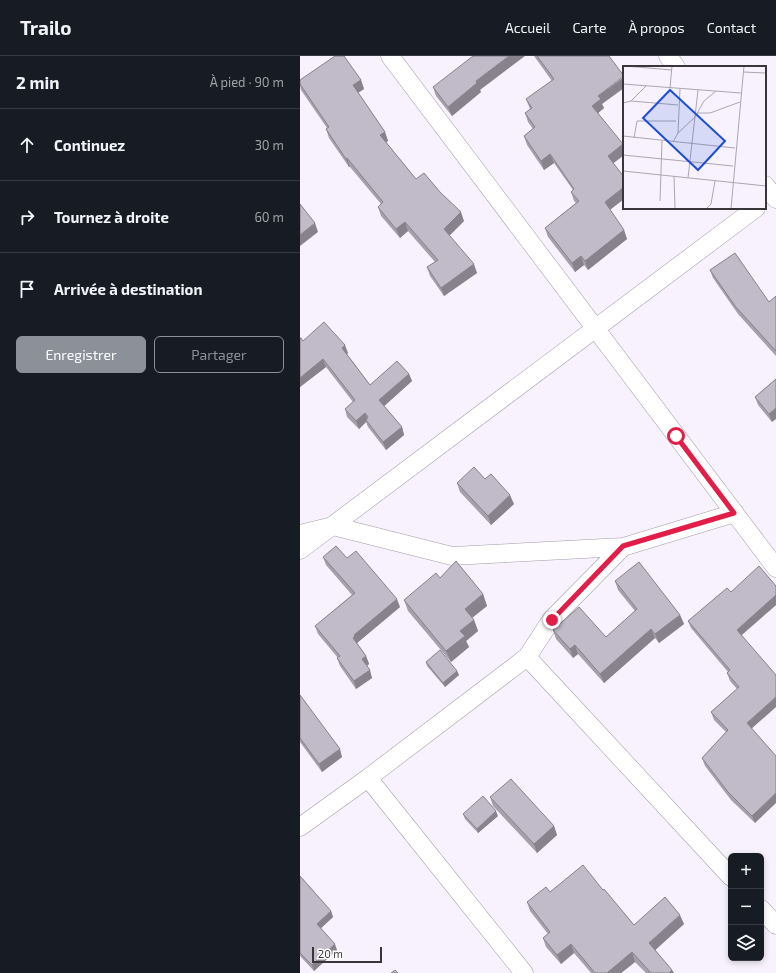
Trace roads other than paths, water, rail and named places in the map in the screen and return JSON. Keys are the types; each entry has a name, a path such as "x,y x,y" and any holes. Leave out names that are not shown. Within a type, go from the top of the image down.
{"street":[{"path":"390,56 776,568"},
{"path":"668,56 675,66"},
{"path":"300,550 755,209"},
{"path":"300,534 332,526 452,556 623,546 734,513"},
{"path":"300,827 368,778 527,657 552,620 623,546"},
{"path":"527,657 728,874"},
{"path":"368,778 524,973"},
{"path":"764,912 776,925"}]}
